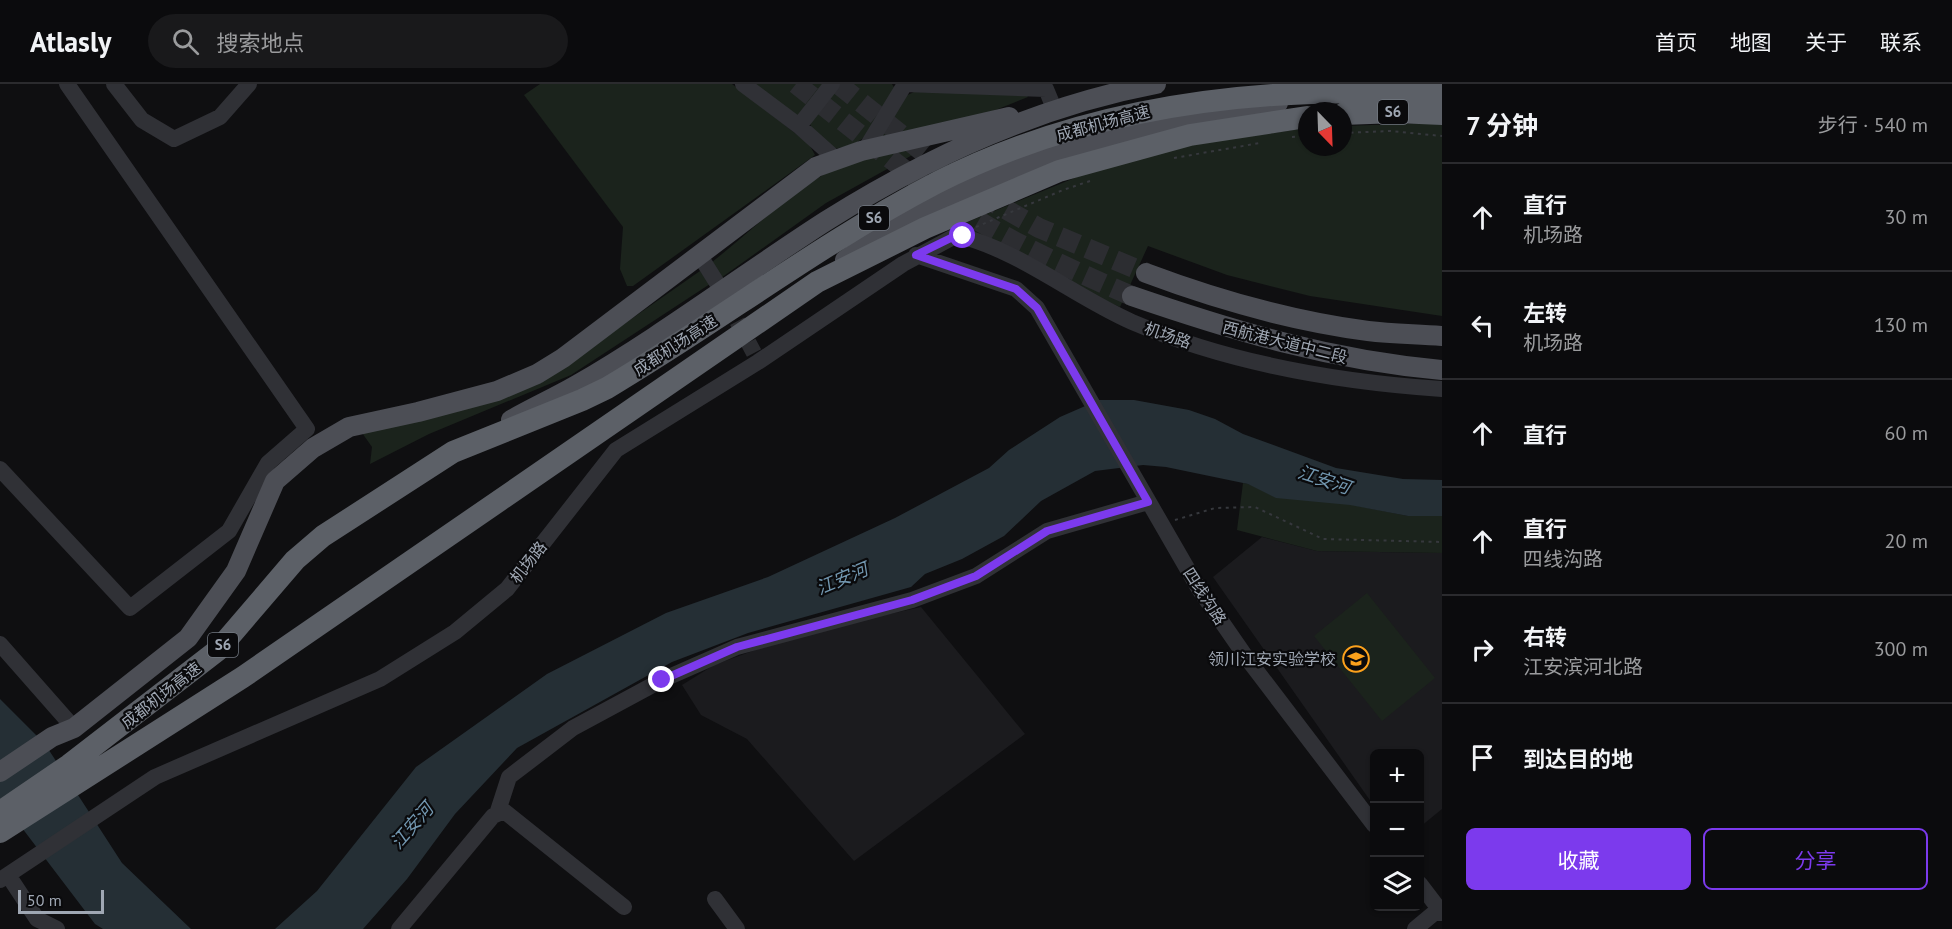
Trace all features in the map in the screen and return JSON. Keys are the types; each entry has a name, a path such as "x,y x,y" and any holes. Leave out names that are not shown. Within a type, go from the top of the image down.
{"highway":[{"name":"成都机场高速","path":"4,823 74,773 218,650 295,560 323,536 453,452 607,388 856,229 936,184 1013,150 1140,111 1244,93 1351,89 1442,95"},
{"name":"S6","path":"1352,114 1397,112 1442,114"},
{"name":"成都机场高速","path":"74,773 243,677 817,282 925,228 1059,171 1190,135 1298,118"}],"main road":[{"path":"453,452 576,385 826,221 961,141 1009,117 1048,91 1105,84"},
{"path":"899,179 989,136 1058,110 1156,84"},
{"path":"817,282 859,249 920,213 1013,171 1104,140 1156,127 1373,84"},
{"path":"0,772 52,738 74,728 188,638 236,571 275,481 313,448 349,427 497,391 537,374 563,358 816,167 865,150 1009,117"},
{"name":"西航港大道中二段","path":"1146,273 1237,305 1319,323 1370,331 1442,336"},
{"name":"西航港大道中二段","path":"1132,296 1200,319 1309,350 1368,362 1442,370"}],"street":[{"path":"0,470 130,608 229,531 268,463 308,429 67,84"},
{"path":"114,84 142,120 174,139 220,117 249,84"},
{"path":"743,84 799,126 837,160"},
{"path":"799,126 832,84"},
{"path":"865,150 905,84 1048,91"},
{"name":"机场路","path":"4,878 155,777 380,679 455,632 507,589 616,450 916,255 957,235 1056,279 1098,306 1177,339 1215,351 1300,370 1396,386 1442,389"},
{"name":"四线沟路","path":"916,255 1016,289 1037,308 1198,589 1246,657 1370,820"},
{"path":"700,256 717,283"},
{"path":"399,929 497,814 509,777 573,728 662,680 737,647 912,600 976,576 1047,531 1148,502"},
{"path":"0,644 74,728"},
{"path":"497,814 504,811 624,907"},
{"path":"4,878 37,919 57,929"},
{"path":"1415,929 1441,911 1424,890"},
{"path":"715,899 737,929"}],"path":[{"path":"1352,133 1390,131 1442,136"},
{"path":"1285,138 1298,137"},
{"path":"1173,158 1262,142"},
{"path":"957,235 1063,190 1094,180"},
{"path":"1161,525 1215,508 1239,506 1255,507 1323,539 1442,542"}],"shaded area":[{"path":"540,84 732,84 809,144 815,155 633,286 627,286 620,269 623,227 524,95"},
{"path":"751,84 829,84 800,117"},
{"path":"837,84 892,84 895,89 878,121 866,136 857,142 833,149 813,130 810,124"},
{"path":"914,92 1025,93 1028,97 993,111 882,138 901,98"},
{"path":"1427,123 1442,125 1442,316 1310,296 1227,275 1148,246 1120,307 1096,297 1063,275 974,235 965,223 1106,165 1190,145 1298,129 1298,156 1352,156 1352,126"},
{"path":"934,143 826,203 721,278 711,263 786,201 832,170 869,156"},
{"path":"700,271 710,284 571,375 429,434 370,464 372,447 360,430 551,375"},
{"path":"1243,483 1408,516 1442,516 1442,553 1317,551 1237,530"},
{"name":"领川江安实验学校","path":"1262,537 1317,551 1442,553 1442,809 1424,824 1424,749 1370,749 1370,800 1213,577"},
{"path":"1367,593 1435,678 1382,721 1314,636"},
{"path":"921,607 1025,734 854,861 747,739 701,715 682,685 714,665 758,649 845,624"}],"water":[{"name":"江安河","path":"1099,400 1134,400 1189,410 1215,419 1243,434 1336,468 1403,479 1442,480 1442,516 1408,516 1350,505 1276,498 1248,484 1166,467 1143,465 1095,471 1041,501 1004,536 962,559 925,574 911,587 748,633 672,662 517,748 455,814 407,879 363,929 275,929 317,891 416,767 547,674 666,613 768,577 895,518 989,468 1009,450 1060,417"},
{"path":"0,699 45,744 122,863 191,929 103,929 95,924 0,799"}],"tunnel":[{"path":"796,84 921,183"},
{"path":"838,84 944,169"},
{"path":"980,195 1039,228 1146,273"},
{"path":"953,205 1018,243 1132,296"},
{"path":"726,300 754,353"}],"place":[{"name":"领川江安实验学校","path":"1356,659"}],"route":[{"path":"662,680 737,647 912,600 976,576 1047,531 1148,502 1037,308 1016,289 916,255 957,235 963,236"}]}
